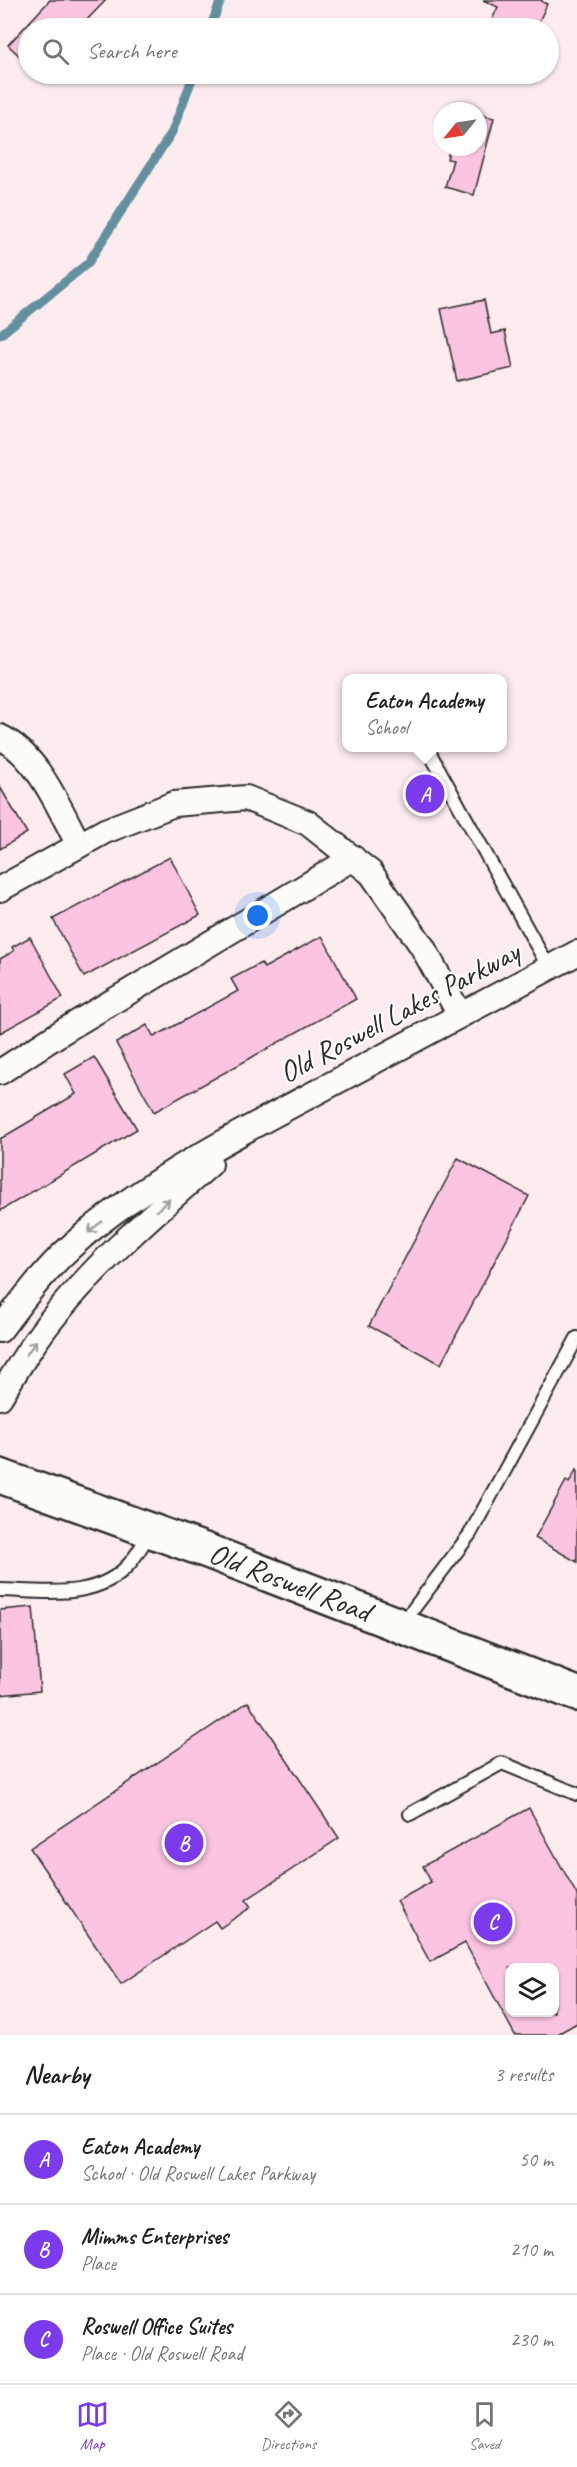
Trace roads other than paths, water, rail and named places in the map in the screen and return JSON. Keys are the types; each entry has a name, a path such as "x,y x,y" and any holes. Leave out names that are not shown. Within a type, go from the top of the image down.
{"street":[{"path":"0,736 14,743 47,785 79,845"},
{"path":"0,889 105,831 174,804 246,798 308,823 371,873 422,946 460,1015"},
{"path":"0,1072 65,1030 353,858"},
{"name":"Old Roswell Lakes Parkway","path":"0,1330 26,1294 60,1257 99,1223 144,1191 251,1127 549,968 575,959"},
{"name":"Old Roswell Lakes Parkway","path":"0,1397 54,1316 85,1280 118,1246 251,1127"},
{"name":"Old Roswell Road","path":"0,1476 401,1625 577,1694"}],"lane":[{"path":"430,752 549,968"},
{"path":"401,1625 470,1534 577,1338"},
{"path":"0,1590 76,1592 107,1582 130,1563 151,1531"},
{"path":"410,1814 502,1762 577,1794"}],"waterway":[{"path":"214,18 221,0"},
{"path":"0,335 88,263 172,132 190,84"}],"place":[{"name":"Eaton Academy","path":"425,794"},
{"name":"Mimms Enterprises","path":"184,1843"},
{"name":"Roswell Office Suites","path":"493,1922"}]}
